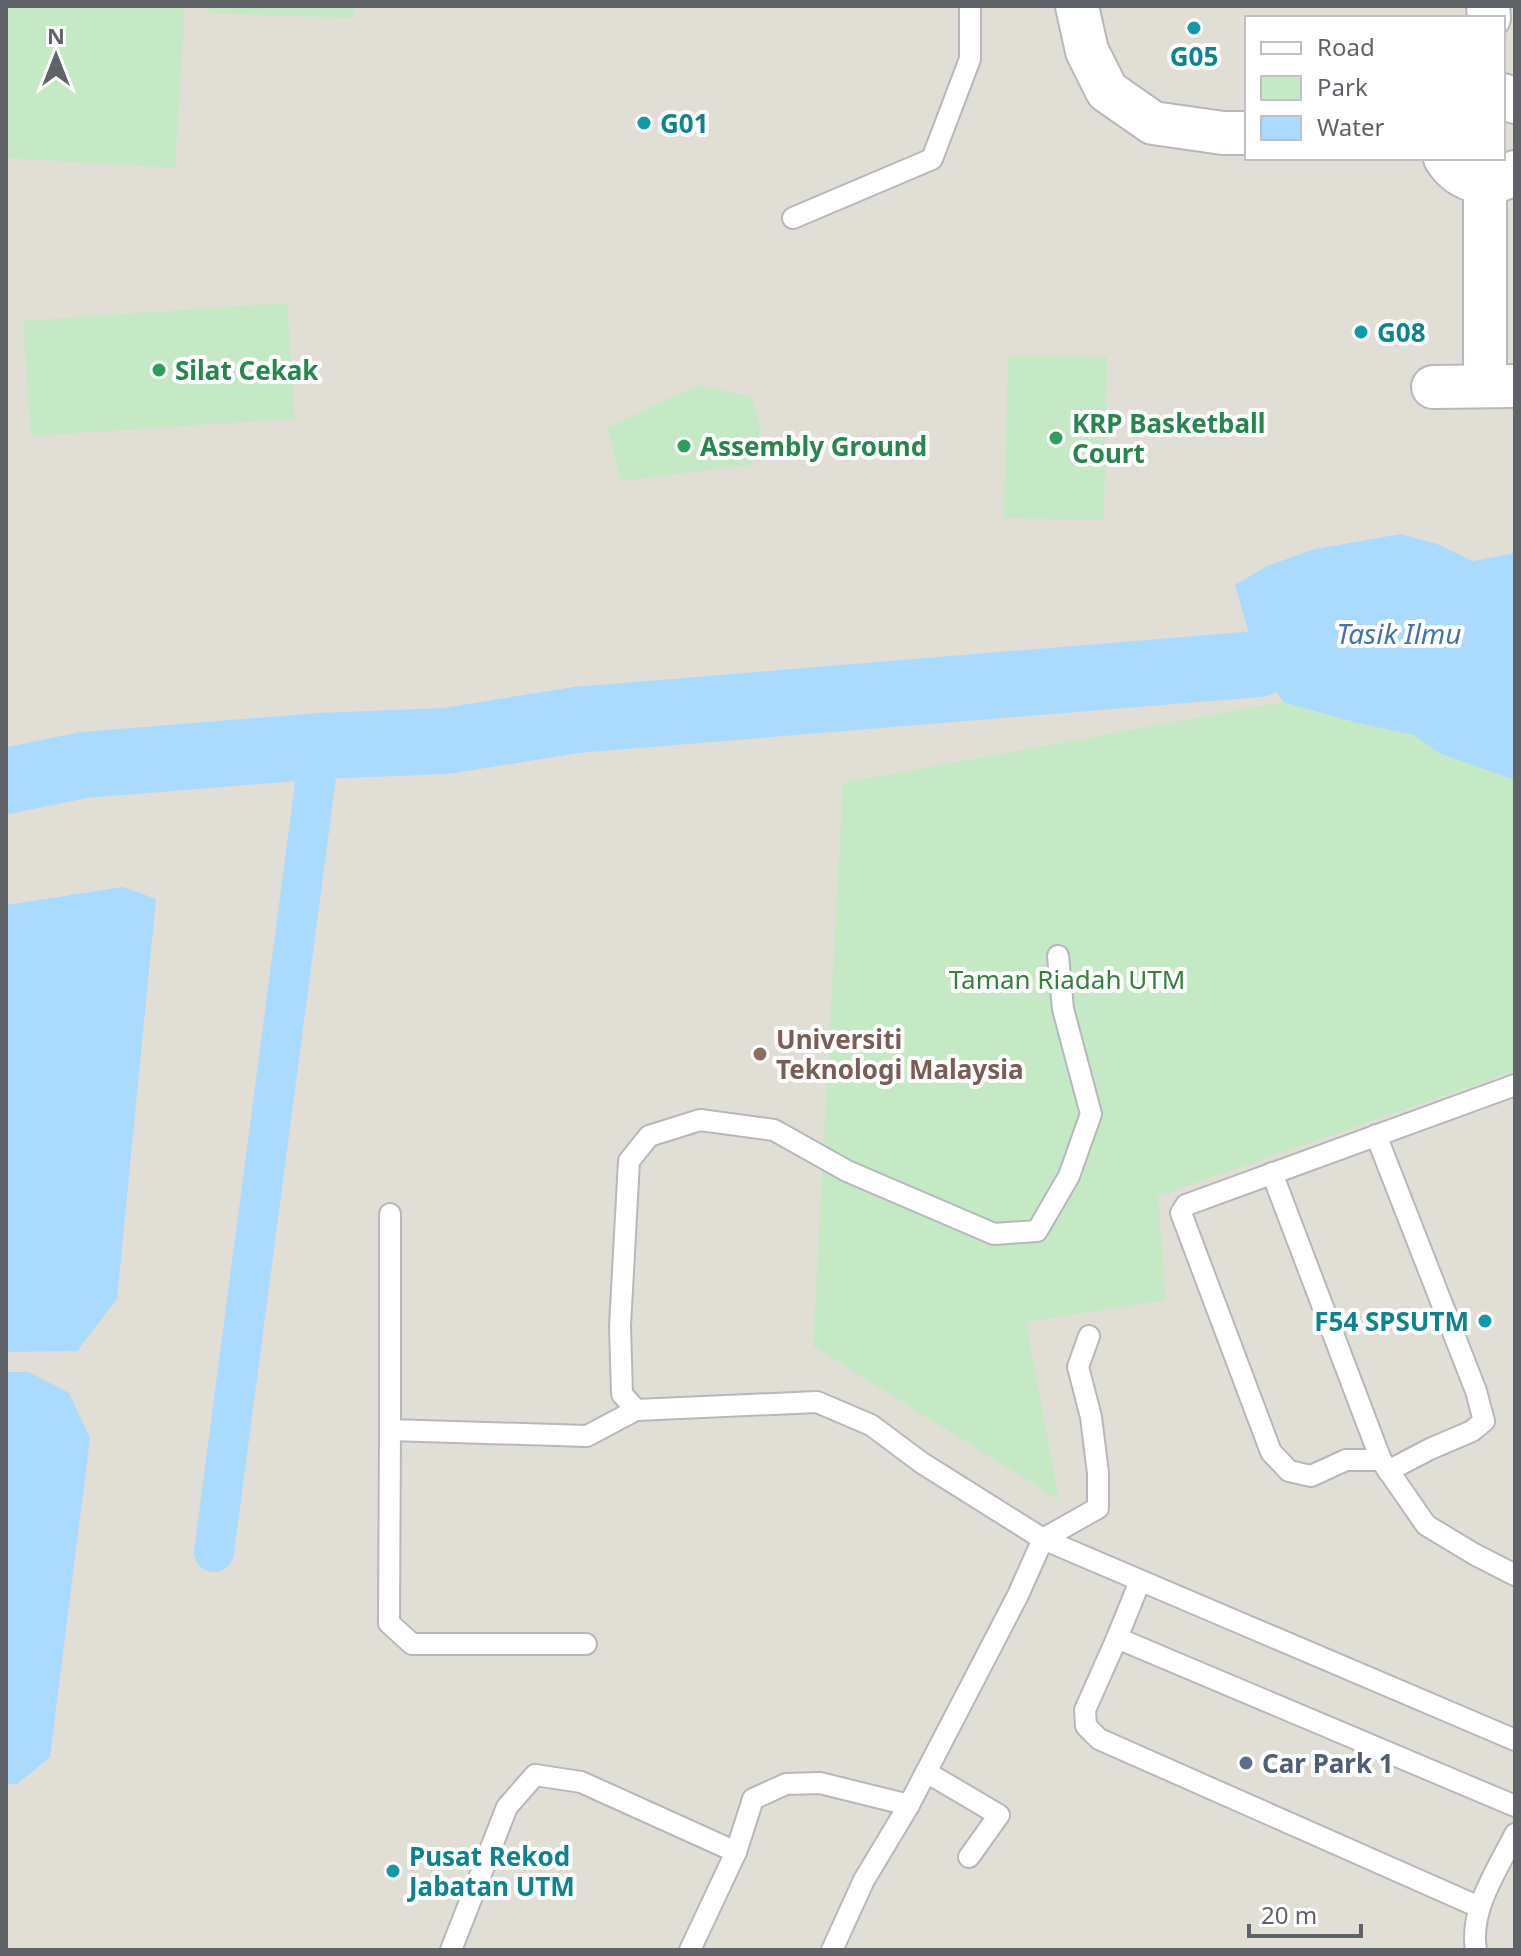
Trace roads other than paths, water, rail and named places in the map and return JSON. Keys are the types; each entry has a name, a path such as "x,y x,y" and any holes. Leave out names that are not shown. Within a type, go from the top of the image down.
{"street":[{"path":"1077,6 1087,51 1107,91 1153,123 1245,133"},
{"path":"1433,387 1500,386 1500,177 1470,180 1457,173 1447,160"}],"lane":[{"path":"793,218 932,159 970,59 970,6"},
{"path":"636,1410 622,1394 620,1326 629,1161 649,1136 700,1120 774,1130 847,1171 994,1234 1037,1231 1069,1176 1091,1114 1063,1009 1058,956"},
{"path":"1376,1135 1476,1391 1484,1421 1472,1431 1384,1465 1346,1460 1311,1476 1289,1471 1271,1452 1181,1213 1186,1205 1376,1135 1515,1085"},
{"path":"1272,1173 1384,1465 1426,1525 1515,1575"},
{"path":"390,1214 389,1623 412,1644 586,1644"},
{"path":"832,1950 864,1880 909,1805 1018,1595 1043,1539 1098,1508 1098,1473 1091,1417 1078,1367 1089,1336"},
{"path":"390,1430 587,1436 636,1410 817,1402 871,1425 922,1463 1043,1539 1514,1736"},
{"path":"1140,1581 1085,1710 1086,1726 1099,1739 1479,1907"},
{"path":"1117,1638 1515,1806"},
{"path":"926,1772 999,1815 969,1857"},
{"path":"451,1950 507,1807 535,1775 581,1782 736,1852"},
{"path":"690,1950 736,1852 753,1799 786,1784 820,1783 909,1805"},
{"path":"1476,1950 1474,1938 1479,1907 1515,1834"}],"water":[{"name":"Tasik Ilmu","path":"1401,534 1437,544 1473,561 1515,553 1515,780 1439,753 1414,735 1283,702 1258,664 1235,585 1267,566 1315,549"},
{"path":"123,887 156,899 117,1299 77,1351 6,1352 6,905"},
{"path":"6,1372 29,1372 69,1393 90,1438 50,1757 17,1784 6,1784"}],"waterway":[{"path":"6,781 84,765 320,746 446,741 576,720 1258,664"},
{"path":"214,1552 320,746"}],"place":[{"name":"G05","path":"1194,28"},
{"name":"G01","path":"644,123"},
{"name":"G08","path":"1361,332"},
{"name":"Silat Cekak","path":"159,370"},
{"name":"KRP Basketball Court","path":"1056,438"},
{"name":"Assembly Ground","path":"684,446"},
{"name":"Universiti Teknologi Malaysia","path":"760,1054"},
{"name":"F54 SPSUTM","path":"1485,1321"},
{"name":"Car Park 1","path":"1246,1763"},
{"name":"Pusat Rekod Jabatan UTM","path":"393,1871"}],"park label":[{"name":"Taman Riadah UTM","path":"1067,979"}]}
